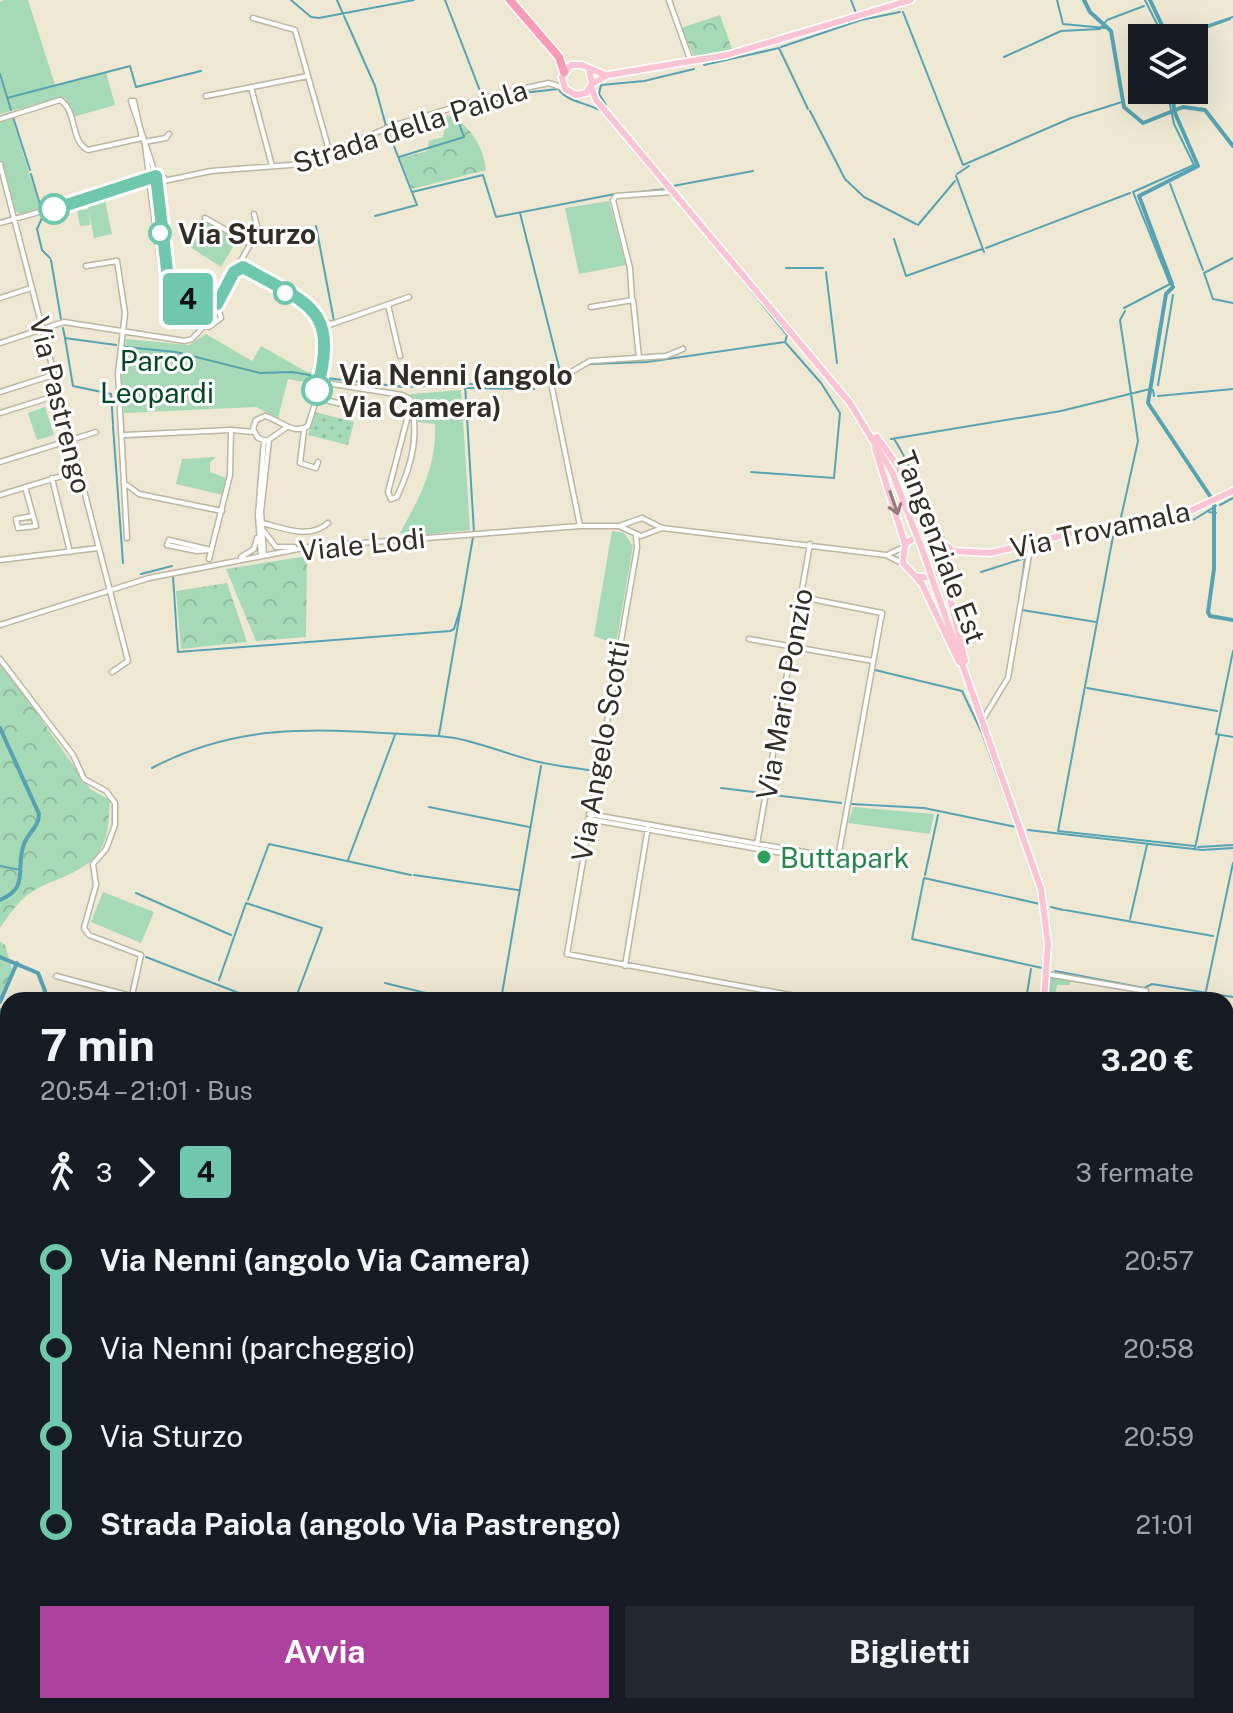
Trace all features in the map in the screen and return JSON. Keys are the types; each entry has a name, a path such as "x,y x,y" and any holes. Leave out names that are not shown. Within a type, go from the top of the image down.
{"highway":[{"path":"510,0 559,57 574,64"},
{"path":"559,57 563,72"}],"main road":[{"path":"582,95 608,75 691,62 755,47 911,0"},
{"path":"596,100 573,95 565,89 563,72 574,64 608,75"},
{"name":"Tangenziale Est","path":"589,69 596,100 835,384 882,453 921,546 1041,889 1047,974 1045,992"},
{"path":"835,384 846,393 897,465 931,535 944,546 944,564 966,672"},
{"path":"835,384 876,451 905,545 902,558 905,568 922,584 944,636 966,672"},
{"name":"Via Trovamala","path":"944,546 964,554 991,553 1095,528 1177,517 1233,491"},
{"path":"905,545 916,535 931,535"},
{"name":"Via Trovamala","path":"944,564 964,554"},
{"path":"915,576 930,578 944,564"}],"street":[{"path":"669,0 691,62"},
{"path":"253,18 295,30 330,154"},
{"name":"Strada della Paiola","path":"157,180 219,170 303,164 392,126 549,83 563,72"},
{"path":"206,96 308,76"},
{"name":"Strada della Paiola","path":"549,83 565,89"},
{"name":"Strada della Paiola","path":"251,87 272,167"},
{"path":"0,119 60,100 68,108 79,144 88,150 166,138 169,134"},
{"path":"132,101 157,180 168,278 176,290 202,304 217,304"},
{"path":"144,142 162,274 172,291 197,311"},
{"path":"327,145 342,148"},
{"name":"Via Pastrengo","path":"0,164 109,590"},
{"path":"0,223 157,180"},
{"path":"148,182 157,180"},
{"path":"639,358 630,268 613,200 616,196 672,192"},
{"path":"217,304 258,230 254,214"},
{"path":"205,218 251,244"},
{"path":"86,266 117,261 125,313 118,374 127,485 127,538"},
{"path":"239,267 308,306 320,320 325,335 326,358 317,398 304,430 300,463 316,468 318,462"},
{"path":"0,298 31,288"},
{"path":"320,320 332,324 409,297"},
{"path":"591,307 632,300"},
{"path":"202,304 197,311 198,320 204,326 213,326 220,320 221,311 217,304"},
{"path":"388,305 400,356"},
{"path":"0,343 68,322 185,341 192,339 204,326"},
{"path":"325,335 332,324"},
{"path":"580,526 552,388 554,382 590,361 666,356 683,349"},
{"path":"0,392 53,375"},
{"path":"320,382 402,395 411,404 415,423 410,466 397,497 391,499 388,492 411,404"},
{"path":"0,413 58,395"},
{"path":"317,398 360,408"},
{"path":"241,430 263,416 287,427 304,430"},
{"path":"276,421 277,433"},
{"path":"407,421 415,423"},
{"path":"253,425 254,432"},
{"path":"267,440 287,427"},
{"path":"209,559 230,475 231,430"},
{"path":"124,435 241,430 254,432 267,440"},
{"path":"0,462 96,432"},
{"path":"263,555 261,526 267,440"},
{"path":"0,495 78,471"},
{"path":"52,478 70,552"},
{"path":"127,485 135,492 222,511"},
{"path":"25,487 36,526 18,528 16,519 33,516"},
{"path":"127,503 135,492"},
{"name":"Via Angelo Scotti","path":"634,521 637,548"},
{"path":"662,528 646,533 647,521 662,528 886,555 899,560 905,568"},
{"name":"Viale Lodi","path":"0,625 109,590 216,563 309,547 580,526 619,526 647,521"},
{"path":"261,526 304,532 321,529 328,523"},
{"path":"261,526 270,543 276,547 309,547"},
{"path":"216,563 247,555 254,549 261,526"},
{"name":"Viale Lodi","path":"619,526 646,533"},
{"name":"Via Angelo Scotti","path":"625,966 567,954 588,816 637,548 646,533"},
{"path":"172,540 211,550 189,550 167,543 172,540"},
{"path":"983,720 988,706 1009,675 1031,543"},
{"name":"Via Mario Ponzio","path":"757,844 810,544"},
{"path":"886,555 905,545"},
{"path":"0,560 98,548"},
{"path":"109,590 128,661 112,672"},
{"path":"801,597 880,612 836,860"},
{"path":"749,639 873,661"},
{"path":"0,659 73,755 84,779 106,791 115,803 115,825 106,849 93,864 94,897 84,932 141,955 132,992"},
{"path":"978,706 988,706"},
{"path":"588,816 836,860"},
{"path":"648,826 836,860"},
{"path":"648,826 625,966 765,992"},
{"path":"1047,974 1146,991"},
{"path":"56,976 111,992"}],"green space":[{"path":"28,0 55,85 106,72 115,105 73,117 66,99 61,97 0,114 0,78 7,99 33,92 8,97 0,72 0,2"},
{"path":"720,15 732,49 695,58 681,28"},
{"path":"447,115 462,123 474,137 486,170 412,189 400,158 427,151 429,141 443,137"},
{"path":"12,117 40,208 20,214 14,210 0,158 0,122"},
{"path":"105,200 112,234 94,238 89,212 90,225 80,226 77,210 88,209 87,203"},
{"path":"609,201 626,265 579,274 565,208"},
{"path":"207,222 237,240 221,267 190,247"},
{"name":"Parco Leopardi","path":"206,334 252,361 261,346 307,372 318,373 314,384 288,379 278,418 256,407 124,413 121,367 126,339 189,345"},
{"path":"461,390 470,530 410,536 400,533 426,481 435,439 435,424 418,422 417,403 410,394"},
{"path":"45,407 54,435 37,440 28,413"},
{"path":"315,412 354,422 348,445 308,435"},
{"path":"216,457 210,463 210,472 226,478 223,495 176,484 182,459"},
{"path":"612,531 624,533 633,546 616,644 594,636"},
{"path":"307,556 306,637 256,641 226,569"},
{"path":"227,583 247,642 181,649 176,591"},
{"path":"0,661 90,789 110,800 106,838 95,857 81,868 26,896 0,928"},
{"path":"853,807 934,814 930,834 848,823"},
{"path":"103,892 154,912 141,943 91,922"},
{"path":"0,941 5,945 13,972 3,992 0,992"},
{"path":"1045,973 1069,976 1070,985 1057,985 1056,992 1042,992"}],"waterway":[{"path":"291,0 311,17 319,18 414,0"},
{"path":"337,0 343,14"},
{"path":"445,0 482,96"},
{"path":"851,0 856,13"},
{"path":"1057,0 1063,24 1105,28"},
{"path":"1084,0 1090,12 1111,31 1124,107 1143,123 1183,107 1205,110 1233,146"},
{"path":"1145,0 1157,24"},
{"path":"1150,0 1161,24"},
{"path":"1004,57 1061,31 1100,29 1107,20 1144,6"},
{"path":"781,47 861,20 900,12"},
{"path":"903,12 963,165 1071,118 1122,102"},
{"path":"344,16 375,86 386,126"},
{"path":"1208,25 1233,17"},
{"path":"1208,27 1230,19"},
{"path":"704,65 779,48 808,109"},
{"path":"7,98 130,66 136,87 201,71"},
{"path":"606,105 599,94 601,85 644,81 694,69"},
{"path":"0,74 11,110"},
{"path":"399,157 464,137 456,115 458,113 523,93 558,89 567,97 601,111"},
{"path":"1124,308 1170,284 1133,192 1194,165 1174,124 1170,104"},
{"path":"1172,284 1139,196 1198,166 1173,104"},
{"path":"810,111 845,179 864,197 916,224"},
{"path":"13,117 30,170"},
{"path":"375,216 417,205 388,131"},
{"path":"957,174 969,166"},
{"path":"673,186 753,171"},
{"path":"31,174 41,208"},
{"path":"412,192 483,175 496,217 615,194"},
{"path":"956,176 984,252"},
{"path":"918,225 955,181"},
{"path":"1170,184 1203,270"},
{"path":"629,193 666,189"},
{"path":"986,248 1130,193"},
{"path":"470,384 529,386 561,375 520,213"},
{"path":"43,216 37,229 42,250 50,258"},
{"path":"316,226 334,321"},
{"path":"894,239 906,276 982,249"},
{"path":"1233,258 1204,273 1213,299 1233,303"},
{"path":"51,260 61,319"},
{"path":"732,267 787,335 785,342"},
{"path":"786,268 823,268"},
{"path":"826,272 837,363"},
{"path":"1173,287 1166,294 1148,403 1212,499"},
{"path":"1158,385 1173,295"},
{"path":"1120,522 1138,441 1120,320 1125,311"},
{"path":"63,328 65,338 116,345"},
{"path":"65,338 73,386 111,394 113,424"},
{"path":"590,364 647,362 785,342 821,383 840,413 834,478 751,472"},
{"path":"125,347 176,352 260,373 292,372 315,376"},
{"path":"326,378 404,387 465,384 474,532"},
{"path":"467,388 534,389"},
{"path":"891,439 1061,411 1150,389"},
{"path":"1158,396 1233,389"},
{"path":"1153,390 1154,396"},
{"path":"113,426 123,563"},
{"path":"894,439 947,543"},
{"path":"1220,505 1233,498"},
{"path":"1214,504 1214,569 1208,612 1210,616 1233,620"},
{"path":"1194,846 1058,831 1114,531 1119,527 1193,520 1216,506"},
{"path":"1209,512 1216,513"},
{"path":"439,735 473,537"},
{"path":"981,572 1025,558 1018,609"},
{"path":"141,574 172,566"},
{"path":"173,576 178,652 450,631 454,629 461,606"},
{"path":"1022,610 1096,622"},
{"path":"1233,651 1216,734 1233,737"},
{"path":"875,670 962,691 982,733 1016,827"},
{"path":"1087,688 1217,711"},
{"path":"0,728 39,814 23,847 18,884 15,890 0,900"},
{"path":"152,768 223,741 258,734 328,730 451,737 539,762 594,771"},
{"path":"348,860 395,735"},
{"path":"1195,848 1219,735"},
{"path":"502,992 541,766"},
{"path":"601,772 612,774"},
{"path":"721,788 762,793"},
{"path":"773,795 841,803"},
{"path":"852,804 924,808 1016,827"},
{"path":"429,807 529,827"},
{"path":"925,875 938,815"},
{"path":"1028,830 1202,850 1233,848"},
{"path":"248,900 269,844 411,875"},
{"path":"1130,919 1147,845"},
{"path":"1198,847 1233,845"},
{"path":"1206,991 1233,863"},
{"path":"0,866 21,870"},
{"path":"414,875 518,890"},
{"path":"1040,904 924,878 912,939 1042,968"},
{"path":"136,893 231,935"},
{"path":"219,980 246,903 322,928 298,992"},
{"path":"1051,907 1063,910"},
{"path":"1065,910 1213,936"},
{"path":"0,957 38,973 45,992"},
{"path":"146,957 236,992"},
{"path":"4,992 17,963"},
{"path":"1027,992 1031,969"},
{"path":"1055,971 1144,988 1152,984 1202,992"},
{"path":"385,983 422,992"}],"bus line":[{"name":"4","path":"54,209 135,185 146,181 151,175 156,176 159,179 156,196 164,265 171,284 196,302 217,304 234,272 243,267 308,306 319,318 327,345 317,390"}],"place":[{"name":"Via Sturzo","path":"160,233"},
{"name":"Via Nenni (angolo Via Camera)","path":"317,390"},
{"name":"Buttapark","path":"764,857"}]}
